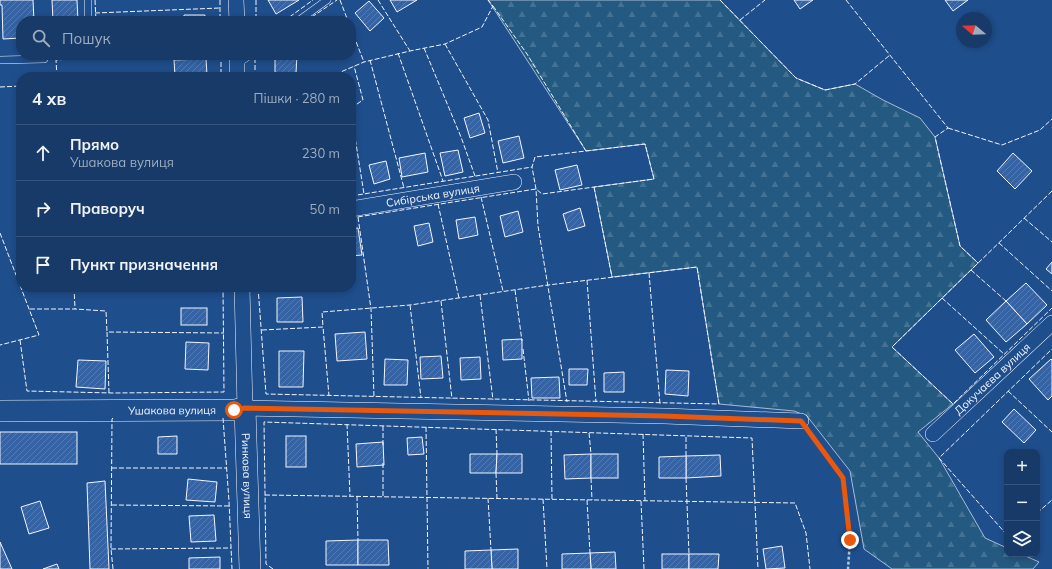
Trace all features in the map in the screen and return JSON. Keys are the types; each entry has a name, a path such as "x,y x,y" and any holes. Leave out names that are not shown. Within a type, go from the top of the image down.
{"street":[{"path":"236,0 237,16"},
{"name":"Сибірська вулиця","path":"356,208 514,182"},
{"name":"Ринкова вулиця","path":"242,292 250,569"},
{"name":"Докучаєва вулиця","path":"933,434 1052,323"},
{"name":"Ушакова вулиця","path":"0,411 234,410 245,408 656,416 801,421"}],"lane":[{"path":"88,0 88,16"},
{"path":"305,16 327,0"},
{"path":"0,60 16,60"}],"path":[{"path":"801,421 843,478 850,540 848,569"}],"green space":[{"path":"488,0 720,0 796,78 825,90 855,84 920,118 935,137 960,246 978,263 892,347 953,404 918,432 939,458 985,538 1004,547 1004,557 1028,557 1039,562 1033,569 892,569 864,549 850,471 807,416 794,411 719,404 697,267 612,277 594,187 654,179 645,144 586,151"}],"building":[{"path":"0,0 33,0 34,16 16,16 16,38 3,39 2,5 0,5"},
{"path":"52,0 77,0 78,16 53,16"},
{"path":"268,0 299,0 276,14"},
{"path":"390,0 417,0 397,12"},
{"path":"794,0 813,0 800,9"},
{"path":"945,0 968,0 953,11"},
{"path":"369,1 384,18 370,31 355,13"},
{"path":"184,15 205,15 205,16"},
{"path":"174,60 206,60 207,72 175,72"},
{"path":"275,60 297,60 296,72 275,72"},
{"path":"479,113 485,133 470,138 464,118"},
{"path":"519,136 524,158 503,163 498,141"},
{"path":"458,150 463,172 445,176 440,153"},
{"path":"425,153 428,172 402,177 399,158"},
{"path":"1013,153 1032,171 1015,189 997,171"},
{"path":"386,161 390,179 374,184 369,165"},
{"path":"577,165 582,185 560,190 555,170"},
{"path":"580,208 585,226 568,231 563,214"},
{"path":"518,211 523,232 505,237 500,216"},
{"path":"475,217 478,235 459,239 456,220"},
{"path":"429,223 433,242 418,246 414,226"},
{"path":"356,228 358,228 362,255 356,256"},
{"path":"1052,262 1052,274 1046,269"},
{"path":"1026,283 1047,305 1027,324 1006,301"},
{"path":"302,297 303,322 277,322 277,298"},
{"path":"1006,301 1027,324 1006,342 986,320"},
{"path":"181,308 207,308 207,325 181,325"},
{"path":"365,332 367,359 337,361 335,334"},
{"path":"974,334 994,357 975,373 955,350"},
{"path":"522,339 522,359 503,360 502,340"},
{"path":"186,342 209,343 208,370 185,369"},
{"path":"279,351 304,351 303,387 279,387"},
{"path":"441,356 443,378 421,379 420,357"},
{"path":"480,357 481,379 461,380 460,358"},
{"path":"385,359 408,360 407,385 384,385"},
{"path":"1051,359 1052,396 1048,400 1029,379"},
{"path":"78,360 106,361 105,389 76,387"},
{"path":"569,369 588,369 587,385 569,385"},
{"path":"666,370 689,371 688,396 665,394"},
{"path":"624,372 624,392 604,392 604,373"},
{"path":"559,377 560,398 532,398 531,378"},
{"path":"1014,409 1036,430 1024,443 1002,422"},
{"path":"0,432 77,432 77,464 0,464"},
{"path":"177,436 177,454 158,454 158,437"},
{"path":"286,436 306,436 306,467 286,467"},
{"path":"422,437 424,454 408,455 407,438"},
{"path":"383,442 384,465 357,467 356,444"},
{"path":"470,454 497,454 496,473 470,473"},
{"path":"497,454 522,454 522,473 496,473"},
{"path":"591,454 591,478 565,479 564,455"},
{"path":"591,454 618,454 618,478 591,478"},
{"path":"720,455 721,476 686,478 686,456"},
{"path":"686,456 686,478 659,478 659,457"},
{"path":"188,479 217,482 215,502 186,500"},
{"path":"105,481 109,569 90,569 87,483"},
{"path":"40,501 49,528 29,534 21,507"},
{"path":"214,515 216,541 191,542 189,516"},
{"path":"358,540 358,565 326,565 326,541"},
{"path":"358,540 388,540 389,565 358,565"},
{"path":"0,542 12,569 0,569"},
{"path":"782,546 785,568 766,569 763,549"},
{"path":"518,549 518,569 492,569 491,550"},
{"path":"491,550 492,569 465,569 465,551"},
{"path":"615,552 616,569 591,569 590,553"},
{"path":"590,553 591,569 562,569 562,554"},
{"path":"662,554 689,554 689,569 662,569"},
{"path":"689,554 719,554 718,569 689,569"},
{"path":"220,557 220,569 189,569 189,558"},
{"path":"57,564 59,569 43,569"}],"fence":[{"path":"95,0 96,16"},
{"path":"220,0 220,16"},
{"path":"256,0 256,16"},
{"path":"291,16 313,0"},
{"path":"313,16 337,0"},
{"path":"340,0 346,16"},
{"path":"378,0 410,51"},
{"path":"341,72 364,62 445,44 482,27 493,6 488,0"},
{"path":"720,0 796,78 825,90 855,84 890,55"},
{"path":"740,20 765,0"},
{"path":"846,0 948,128 935,137 960,246 978,263"},
{"path":"493,6 527,54 586,151"},
{"path":"95,13 220,8"},
{"path":"356,42 364,62"},
{"path":"445,44 488,120 498,173"},
{"path":"424,48 461,137 475,176"},
{"path":"398,53 443,181"},
{"path":"56,60 57,72"},
{"path":"221,60 221,72"},
{"path":"255,60 255,72"},
{"path":"370,60 404,188"},
{"path":"354,66 356,72"},
{"path":"356,74 363,100 356,105"},
{"path":"0,87 16,86"},
{"path":"948,128 1002,145 1040,130 1052,119"},
{"path":"356,144 364,194"},
{"path":"645,144 654,179 542,194 536,189 532,167 535,157 645,144"},
{"path":"356,195 532,167"},
{"path":"594,187 612,277"},
{"path":"356,217 536,189"},
{"path":"536,189 538,226 567,402"},
{"path":"1052,191 892,347 953,404 1052,308"},
{"path":"481,197 503,291"},
{"path":"438,204 459,298"},
{"path":"358,217 371,309 374,397"},
{"path":"1024,218 1052,242"},
{"path":"0,233 16,275"},
{"path":"999,243 1052,291"},
{"path":"258,292 266,394 719,404 697,267 548,285 410,305 322,312 323,327"},
{"path":"971,270 1006,301"},
{"path":"649,273 660,404"},
{"path":"587,280 596,402"},
{"path":"515,290 522,341"},
{"path":"0,345 39,335 23,292"},
{"path":"74,292 75,309"},
{"path":"20,340 27,391 113,393 224,392 223,292"},
{"path":"480,295 493,400"},
{"path":"942,298 1004,354"},
{"path":"441,301 452,399"},
{"path":"410,305 421,398"},
{"path":"30,309 106,311 107,332"},
{"path":"262,330 323,327 329,396"},
{"path":"109,393 107,332 224,333"},
{"path":"523,349 529,401"},
{"path":"1004,532 939,458 1052,349"},
{"path":"1008,391 1052,432"},
{"path":"113,418 111,549 113,569"},
{"path":"223,418 232,569"},
{"path":"273,569 266,564 264,422 752,438 758,569"},
{"path":"347,424 350,496"},
{"path":"383,426 383,445"},
{"path":"426,427 428,569"},
{"path":"496,429 497,454"},
{"path":"551,431 552,499"},
{"path":"589,433 591,454"},
{"path":"643,434 645,501"},
{"path":"686,436 686,456"},
{"path":"383,463 383,497"},
{"path":"112,468 227,468"},
{"path":"496,473 497,498"},
{"path":"591,478 592,500"},
{"path":"686,478 689,554"},
{"path":"265,495 795,503 806,533 810,569"},
{"path":"357,496 358,540"},
{"path":"488,498 491,550"},
{"path":"543,499 547,569"},
{"path":"587,500 590,553"},
{"path":"1040,510 1052,500"},
{"path":"641,501 644,569"},
{"path":"112,505 229,506"},
{"path":"111,549 231,548"}],"route":[{"path":"234,410 245,408 664,416 801,421 843,478 850,540"}]}
